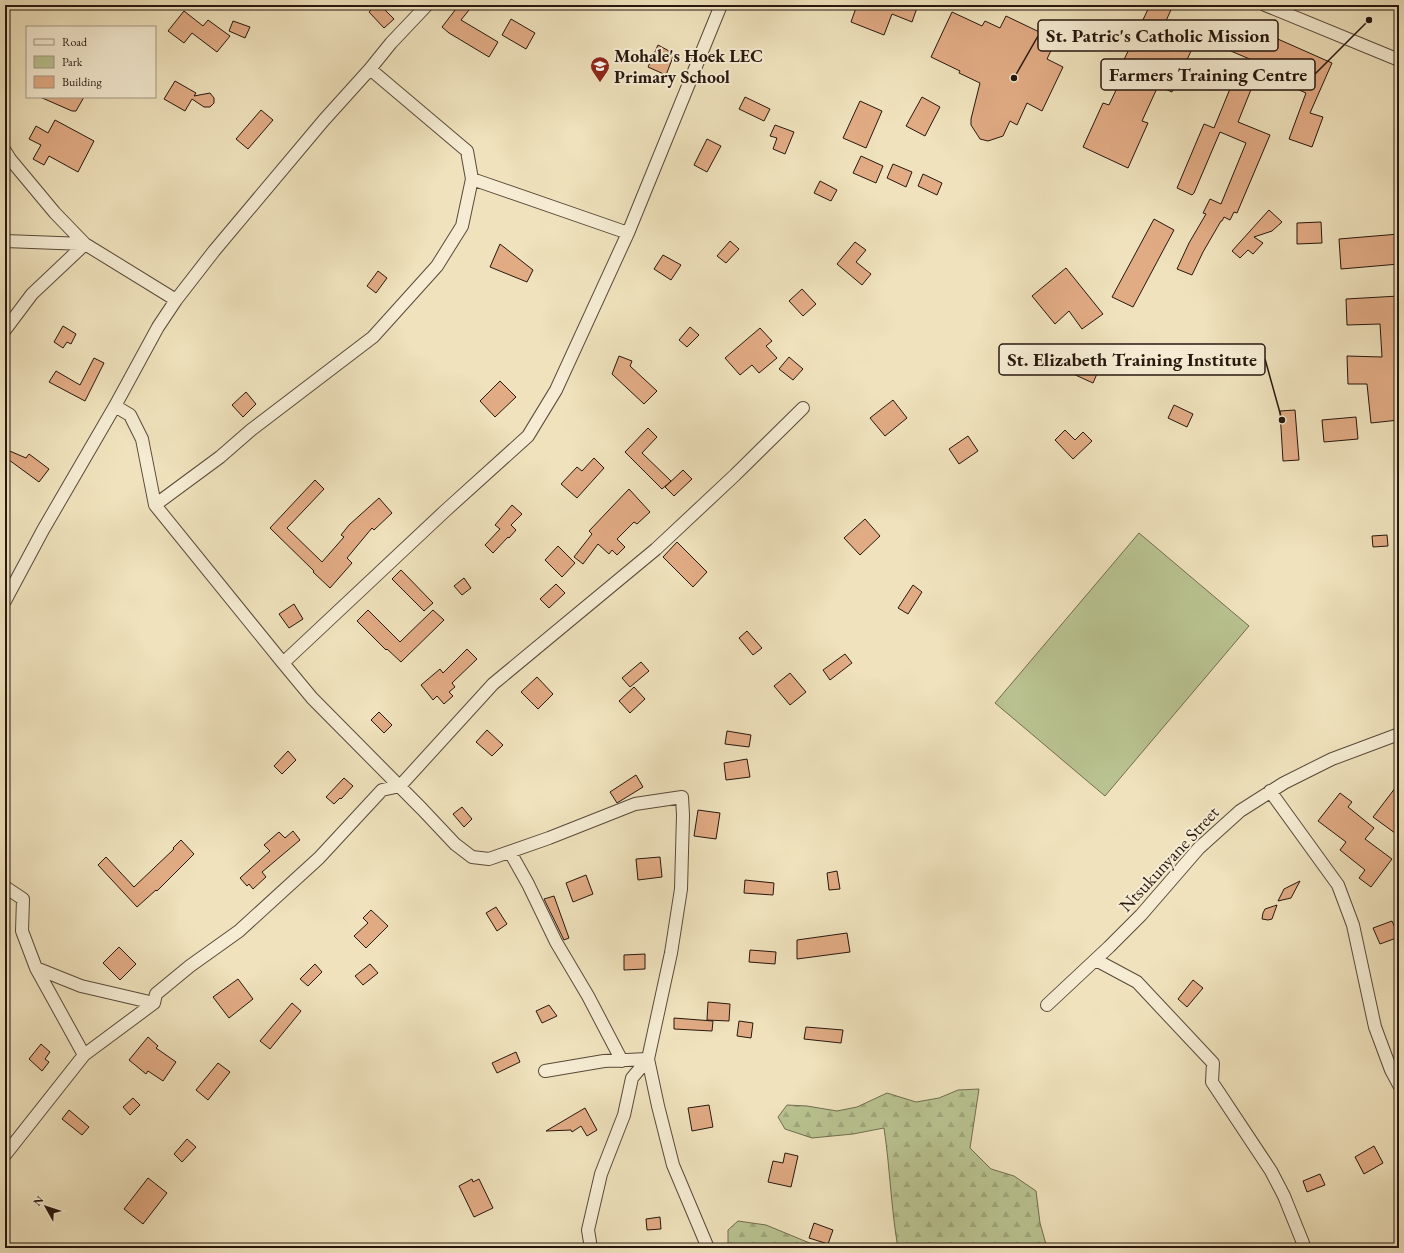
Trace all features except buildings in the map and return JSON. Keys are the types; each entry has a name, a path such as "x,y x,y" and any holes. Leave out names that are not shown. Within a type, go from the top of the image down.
{"street":[{"path":"5,601 158,327 176,300 214,251 319,126 370,69 391,42 427,5"},
{"path":"283,663 445,511 528,436 556,390 628,233 721,5"},
{"path":"1265,5 1399,60"},
{"path":"155,505 220,457 251,430 373,337 437,266 462,226 472,179 467,151 370,69"},
{"path":"5,151 55,213 85,244 176,300"},
{"path":"472,179 628,233"},
{"path":"5,241 85,244"},
{"path":"5,330 32,294 85,244"},
{"path":"115,406 130,415 142,439 155,505 312,698 400,786 455,844 472,857 489,859 550,838 634,804 682,797 681,889 671,953 648,1059 673,1165 708,1248"},
{"path":"5,1155 84,1055 154,1003 156,994 190,966 239,931 319,858 382,790 400,786 494,684 656,549 735,475 803,408"},
{"name":"Ntsukunyane Street","path":"1047,1005 1096,960 1141,915 1199,848 1240,811 1270,791 1332,759 1399,734"},
{"path":"1270,791 1338,885 1353,925 1375,1027 1391,1070 1399,1085"},
{"path":"510,852 528,884 556,942 588,996 622,1061"},
{"path":"5,887 22,899 22,931 36,968 84,1055"},
{"path":"1096,960 1137,982 1213,1063 1212,1082 1271,1171 1284,1196 1303,1243"},
{"path":"36,968 81,986 154,1003"},
{"path":"544,1071 604,1061 648,1059"},
{"path":"591,1248 588,1230 601,1174 624,1115 632,1078 648,1059"}],"green space":[{"path":"1139,533 1249,626 1105,796 995,703"},
{"path":"979,1089 970,1148 991,1169 1014,1176 1036,1191 1040,1223 1047,1248 898,1248 884,1128 853,1134 812,1138 785,1129 778,1117 787,1105 807,1106 837,1111 857,1107 887,1093 916,1102 939,1098 958,1090"},
{"path":"738,1221 766,1225 825,1248 728,1248 728,1230"}],"place":[{"name":"Farmers Training Centre","path":"1369,20"},
{"name":"St. Patric's Catholic Mission","path":"1014,78"},
{"name":"Mohale's Hoek LEC Primary School","path":"600,83"},
{"name":"St. Elizabeth Training Institute","path":"1282,420"}]}
